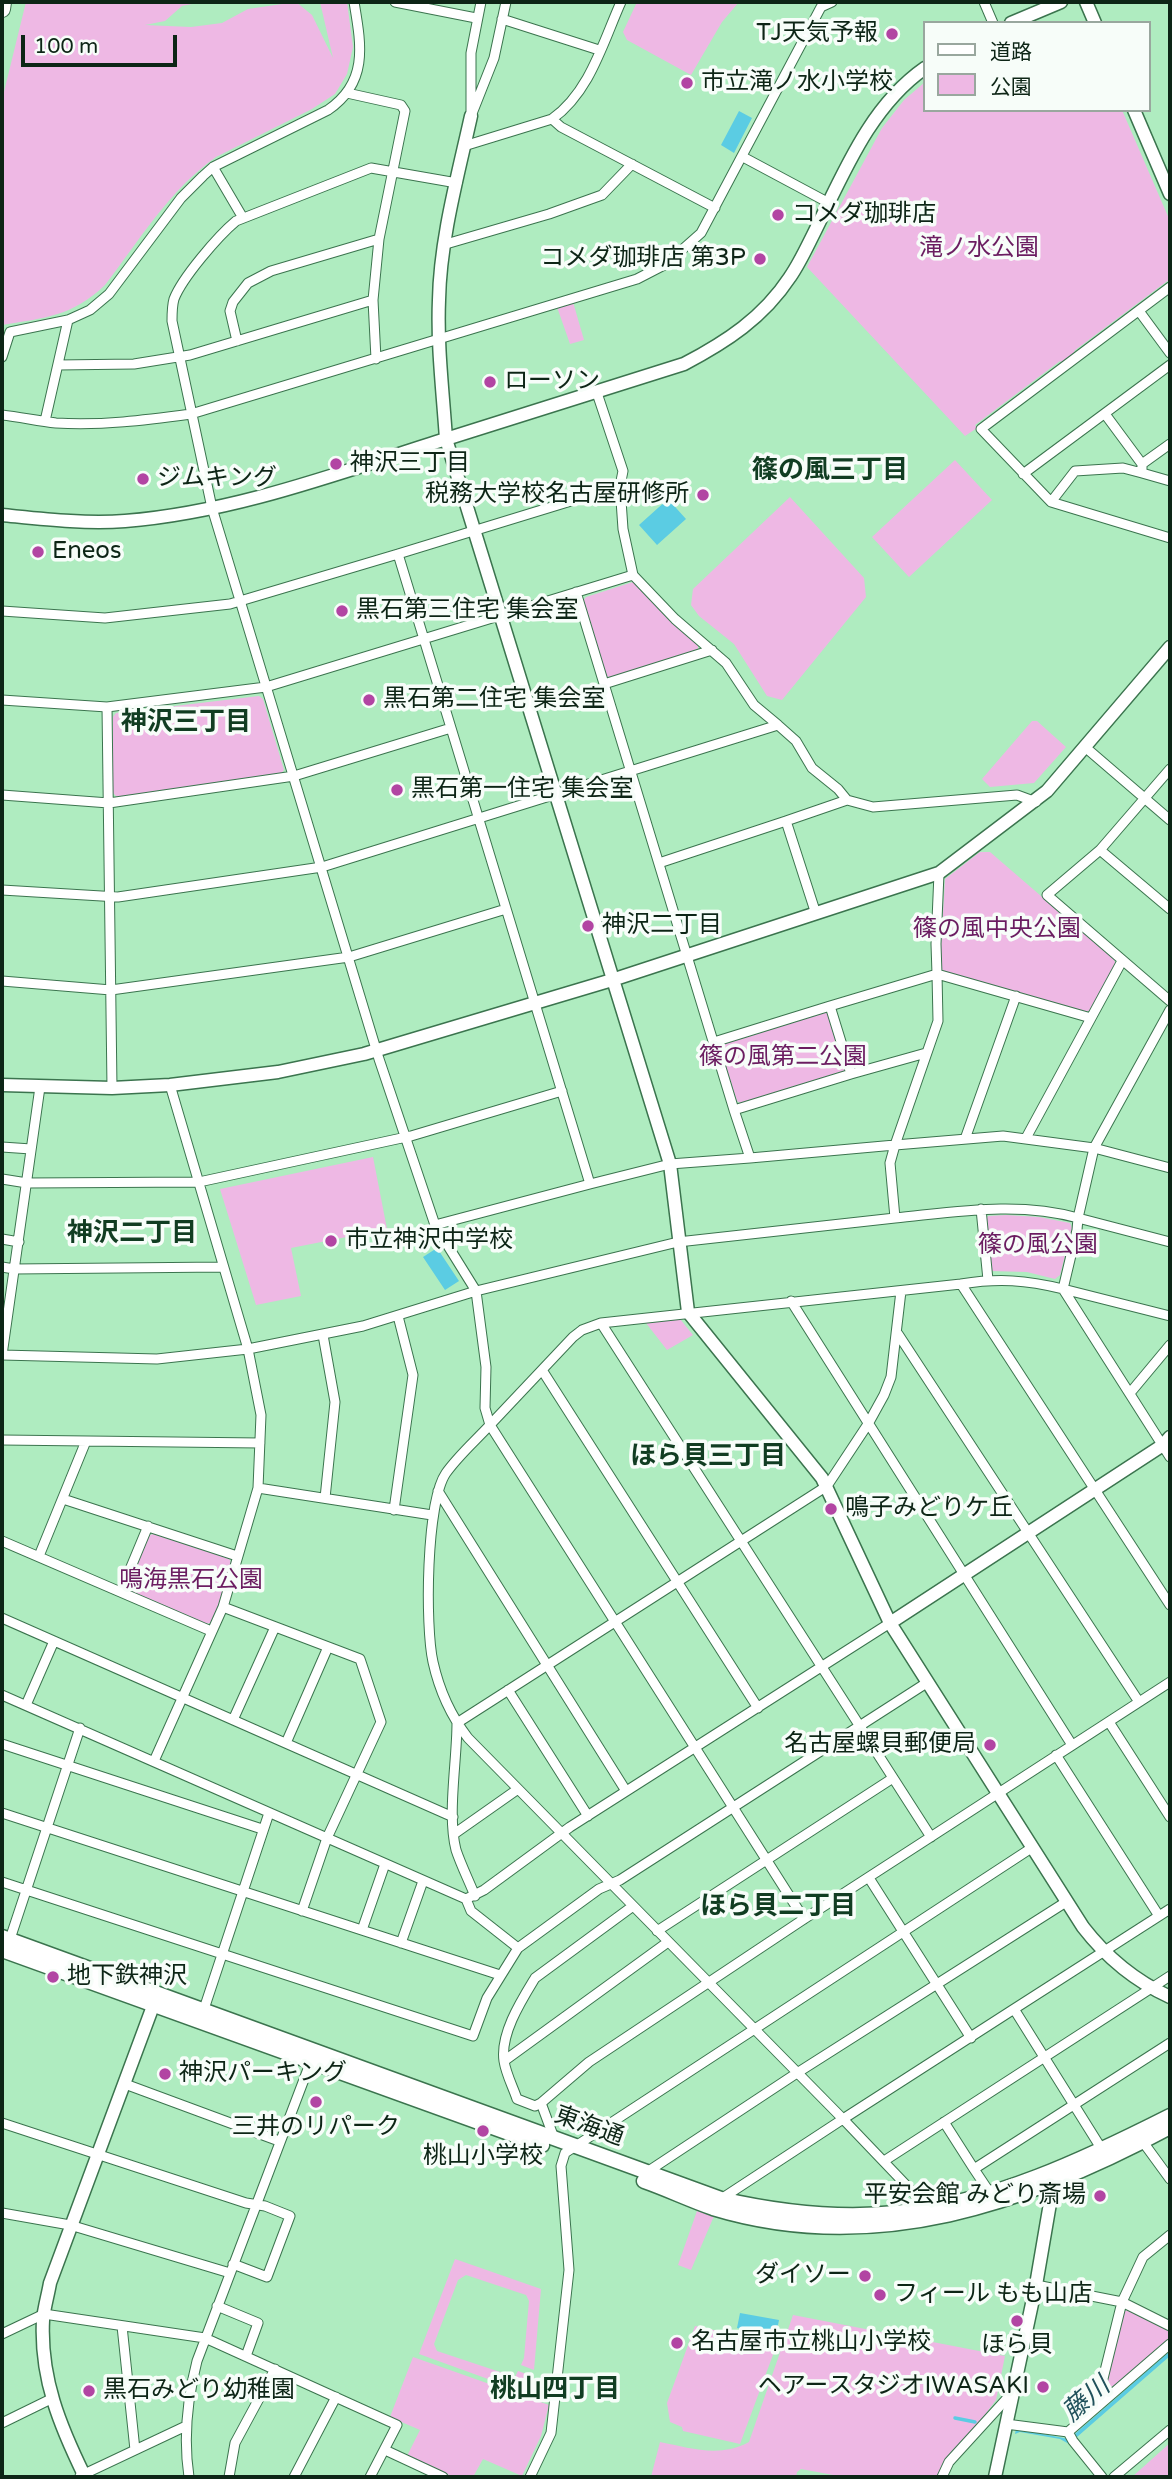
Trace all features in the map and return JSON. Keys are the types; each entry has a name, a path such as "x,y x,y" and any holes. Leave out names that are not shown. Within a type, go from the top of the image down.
{"highway":[{"path":"2,9 4,2"}],"main road":[{"name":"東海通","path":"5,1945 155,1999 311,2061 570,2150 714,2208 801,2224 854,2227 896,2225 944,2217 990,2205 1170,2116"},
{"name":"東海通","path":"155,1999 204,2010 555,2139 570,2150 647,2172 721,2199 761,2208 802,2213 895,2213 928,2208 1052,2175 1143,2142 1170,2127"}],"street":[{"path":"2,357 10,332 68,320 90,310 109,293 181,198 213,167 328,110 347,93 358,67 361,47 354,2"},
{"path":"395,2 477,18"},
{"path":"471,116 471,53 481,2"},
{"path":"506,2 494,58 471,116 446,244 439,299 446,439 670,1164 688,1312 827,1486 890,1623 1066,1902 1103,1952 1152,1989 1170,1997"},
{"path":"464,146 552,119 578,95 585,84 621,2"},
{"path":"2,415 45,421 119,423 191,414 637,279 666,264 701,233 743,157 819,4 832,2"},
{"path":"984,2 992,21"},
{"path":"1016,21 1061,2"},
{"path":"1086,2 1094,21"},
{"path":"502,19 599,50"},
{"path":"2,515 69,521 124,521 254,499 684,364 747,326 772,302 792,275 875,117 903,85 923,70"},
{"path":"347,93 401,105 405,111 379,239 373,300 376,359"},
{"path":"1135,112 1170,194"},
{"path":"552,119 561,127 715,208"},
{"path":"743,157 829,203"},
{"path":"446,244 549,214 602,195 632,164"},
{"path":"213,167 243,218"},
{"path":"457,183 393,171 362,170 243,218 223,232 180,287 174,300 172,321 212,508 377,1051 435,1226 476,1291 486,1367 485,1408 490,1425 804,1919"},
{"path":"236,341 230,311 233,302 248,283 271,271 379,239"},
{"path":"1170,287 981,429 1051,502 1170,538"},
{"path":"58,365 134,364 179,356 373,300"},
{"path":"1139,311 1170,354"},
{"path":"45,421 68,320"},
{"path":"1023,474 1170,365"},
{"path":"597,393 623,471 623,529 633,575 661,606 726,663 754,705 796,741 812,768 847,800"},
{"path":"1105,414 1142,468"},
{"path":"1142,468 1170,443"},
{"path":"1051,502 1075,471 1142,468 1170,481"},
{"path":"2,611 105,618 241,602 621,486"},
{"path":"398,554 590,1184"},
{"path":"2,700 107,707 266,687 633,575"},
{"path":"576,592 750,1158"},
{"path":"2,1085 112,1088 170,1085 278,1072 377,1051 612,980 939,873 1036,802 1170,647"},
{"path":"604,684 712,650"},
{"path":"107,707 112,1088"},
{"path":"2,890 110,897 322,867 778,725"},
{"path":"2,795 109,803 294,776 451,729"},
{"path":"1085,747 1170,820"},
{"path":"1170,769 1100,850 1047,895 1170,1001"},
{"path":"659,863 847,800 873,807 1017,795 1036,802"},
{"path":"786,821 816,914"},
{"path":"1100,850 1170,909"},
{"path":"895,1218 890,1163 938,1021 936,944 939,873"},
{"path":"2,981 111,990 349,957 506,909"},
{"path":"1026,1138 1122,961"},
{"path":"714,1042 937,974 1091,1018"},
{"path":"965,1139 1016,996"},
{"path":"830,1006 851,1074"},
{"path":"1170,1010 1094,1148 1063,1289 1130,1393 1166,1441 1170,1457"},
{"path":"734,1110 926,1053"},
{"path":"154,1761 223,1607 258,1488 261,1415 248,1349 170,1085"},
{"path":"40,1087 2,1355 157,1359 248,1349 323,1335 398,1316 476,1291 678,1242 981,1209 1025,1209 1077,1218 1170,1242"},
{"path":"2,1179 27,1183 199,1182 405,1138 562,1091"},
{"path":"435,1226 670,1164 1003,1136 1094,1148 1168,1167 1170,1157"},
{"path":"2,1147 32,1149"},
{"path":"981,1209 988,1280"},
{"path":"2,1239 19,1242"},
{"path":"2,1267 223,1267"},
{"path":"928,2208 468,1738 457,1723 433,1663 428,1630 432,1515 438,1491 446,1474 573,1337 582,1330 601,1323 988,1280 1027,1281 1170,1316"},
{"path":"961,1284 1170,1605"},
{"path":"457,1723 827,1486 879,1407 891,1377 901,1291"},
{"path":"791,1301 1072,1745"},
{"path":"394,1510 413,1375 398,1316"},
{"path":"601,1323 931,1837"},
{"path":"898,1334 1139,1702"},
{"path":"323,1335 335,1402 326,1498"},
{"path":"1130,1393 1170,1345"},
{"path":"542,1370 758,1708"},
{"path":"2,1440 260,1443"},
{"path":"39,1556 86,1441"},
{"path":"471,1898 561,1833 964,1576 1166,1441"},
{"path":"258,1488 432,1515"},
{"path":"438,1491 626,1791"},
{"path":"63,1499 237,1556"},
{"path":"121,1591 148,1526"},
{"path":"2,1541 211,1631"},
{"path":"223,1607 360,1659 381,1722 327,1838 302,1911"},
{"path":"2,1618 453,1817"},
{"path":"233,1720 275,1627"},
{"path":"26,1705 54,1641"},
{"path":"286,1743 328,1647"},
{"path":"2,1882 473,2036 487,1998 517,1948 599,1889 620,1880 928,1682"},
{"path":"633,1906 535,1978 514,2017 507,2038 504,2061 517,2099 535,2106 541,2104 589,2062 999,1792 1167,1684 1170,1695"},
{"path":"508,1690 588,1816"},
{"path":"2,1695 423,1881 471,1898"},
{"path":"1109,1722 1170,1817"},
{"path":"457,1723 454,1834 471,1898 471,1911 517,1948"},
{"path":"5,1945 80,1728"},
{"path":"2,1744 262,1829"},
{"path":"1056,1755 1159,1916"},
{"path":"657,1931 893,1779"},
{"path":"454,1834 518,1789"},
{"path":"2,1813 500,1975"},
{"path":"204,2010 269,1813"},
{"path":"530,2477 551,2433 569,2270 561,2166 570,2150 1033,1847"},
{"path":"362,1930 385,1864"},
{"path":"869,1878 971,2038"},
{"path":"401,1943 423,1881"},
{"path":"647,2172 936,1983 1066,1902"},
{"path":"721,2199 1170,1909"},
{"path":"504,2061 668,1941"},
{"path":"884,2161 1170,1976"},
{"path":"155,1999 50,2283 44,2314 45,2371 51,2399 82,2476 186,2426"},
{"path":"1014,2009 1101,2148"},
{"path":"974,2169 1170,2043"},
{"path":"189,2477 186,2426 191,2382 255,2204 311,2061"},
{"path":"125,2084 279,2141"},
{"path":"541,2104 555,2139"},
{"path":"944,2122 990,2193"},
{"path":"2,2123 290,2216 267,2277 70,2225 2,2213"},
{"path":"1143,2142 1170,2179"},
{"path":"995,2477 1036,2285 1052,2175"},
{"path":"1096,2407 1122,2302 1143,2257 1170,2235"},
{"path":"1036,2285 1122,2302 1170,2326"},
{"path":"217,2306 258,2323 246,2356"},
{"path":"2,2334 44,2314 205,2338 397,2425 370,2477"},
{"path":"122,2326 135,2450"},
{"path":"1070,2437 1096,2407 1170,2344"},
{"path":"229,2477 235,2444 275,2369"},
{"path":"942,2477 949,2462 1011,2394"},
{"path":"294,2477 336,2397"},
{"path":"2,2423 51,2399"},
{"path":"1006,2424 1070,2437 1102,2477"},
{"path":"1114,2477 1170,2430"},
{"path":"385,2450 443,2477"}],"green space":[{"path":"26,2 202,2 182,6 165,21 145,25 191,27 222,23 248,9 296,2 312,15 333,58 320,2 347,2 353,47 347,74 335,94 312,109 216,157 199,170 170,200 105,285 93,295 58,314 2,325 2,100"},
{"path":"637,2 739,2 722,22 691,75 627,40 623,32"},
{"name":"滝ノ水公園","path":"923,84 923,112 1123,112 1170,221 1170,279 1074,351 1076,353 1062,363 1060,361 975,425 977,428 965,436 807,267 882,128 904,100"},
{"path":"573,302 584,340 570,344 557,307"},
{"path":"955,460 992,500 909,577 872,537"},
{"path":"790,497 864,578 866,597 782,700 767,696 734,644 699,616 691,605 693,589"},
{"path":"633,582 672,623 698,643 698,652 610,678 605,675 583,601 586,597"},
{"path":"259,696 263,699 284,770 281,774 117,797 113,793 113,717 116,713"},
{"path":"1032,721 1037,721 1066,747 1034,783 990,787 982,779"},
{"name":"篠の風中央公園","path":"980,852 990,852 1114,959 1116,966 1091,1010 1085,1012 944,972 940,966 945,879"},
{"name":"篠の風第二公園","path":"824,1012 829,1014 846,1069 842,1074 742,1104 737,1101 720,1048 722,1044"},
{"path":"373,1157 387,1229 291,1248 301,1296 256,1305 220,1189"},
{"name":"篠の風公園","path":"988,1216 1039,1217 1070,1223 1072,1228 1060,1275 1055,1279 1027,1272 991,1271 985,1221"},
{"path":"680,1319 693,1335 667,1350 646,1323"},
{"name":"鳴海黒石公園","path":"153,1534 229,1557 231,1564 220,1603 211,1623 205,1624 129,1590 127,1586 148,1536"},
{"path":"697,2211 714,2216 691,2270 678,2265"},
{"path":"455,2259 541,2289 534,2370 521,2365 524,2358 529,2301 526,2295 466,2275 458,2280 434,2344 437,2351 515,2377 518,2371 532,2376 521,2391 419,2354"},
{"path":"1130,2309 1170,2329 1170,2339 1110,2387 1105,2379 1125,2311"},
{"path":"793,2315 1005,2356 996,2400 938,2477 844,2477 801,2469 796,2477 651,2477 660,2442 716,2451 749,2442"},
{"path":"695,2326 777,2344 740,2444 683,2431 682,2427 670,2422 667,2403"},
{"path":"413,2357 549,2405 541,2436 522,2476 483,2459 473,2477 454,2477 407,2456 420,2430 390,2417"},
{"path":"1170,2443 1170,2477 1132,2477"}],"water":[{"path":"739,111 752,118 734,153 721,145"},
{"path":"668,499 686,519 657,545 639,525"},
{"path":"437,1248 459,1281 445,1290 423,1257"},
{"path":"740,2313 779,2320 776,2335 737,2328"},
{"path":"1170,2351 1170,2356 1069,2444 1060,2439 1020,2432 1015,2434 1016,2429 1069,2439"}],"waterway":[{"name":"藤川","path":"955,2418 975,2422"}],"place":[{"name":"TJ天気予報","path":"892,34"},
{"name":"市立滝ノ水小学校","path":"687,83"},
{"name":"コメダ珈琲店","path":"778,215"},
{"name":"コメダ珈琲店 第3P","path":"760,259"},
{"name":"ローソン","path":"490,382"},
{"name":"神沢三丁目","path":"336,464"},
{"name":"ジムキング","path":"143,479"},
{"name":"税務大学校名古屋研修所","path":"703,495"},
{"name":"Eneos","path":"38,552"},
{"name":"黒石第三住宅 集会室","path":"342,611"},
{"name":"黒石第二住宅 集会室","path":"369,700"},
{"name":"黒石第一住宅 集会室","path":"397,790"},
{"name":"神沢二丁目","path":"588,926"},
{"name":"市立神沢中学校","path":"331,1241"},
{"name":"鳴子みどりケ丘","path":"831,1509"},
{"name":"名古屋螺貝郵便局","path":"990,1745"},
{"name":"地下鉄神沢","path":"53,1977"},
{"name":"神沢パーキング","path":"165,2074"},
{"name":"三井のリパーク","path":"316,2102"},
{"name":"桃山小学校","path":"483,2131"},
{"name":"平安会館 みどり斎場","path":"1100,2196"},
{"name":"ダイソー","path":"865,2276"},
{"name":"フィール もも山店","path":"880,2295"},
{"name":"ほら貝","path":"1017,2321"},
{"name":"名古屋市立桃山小学校","path":"677,2343"},
{"name":"ヘアースタジオIWASAKI","path":"1043,2387"},
{"name":"黒石みどり幼稚園","path":"89,2391"}],"district":[{"name":"篠の風三丁目","path":"830,471"},
{"name":"神沢三丁目","path":"186,723"},
{"name":"神沢二丁目","path":"132,1234"},
{"name":"ほら貝三丁目","path":"708,1457"},
{"name":"ほら貝二丁目","path":"778,1907"},
{"name":"桃山四丁目","path":"555,2390"}]}
